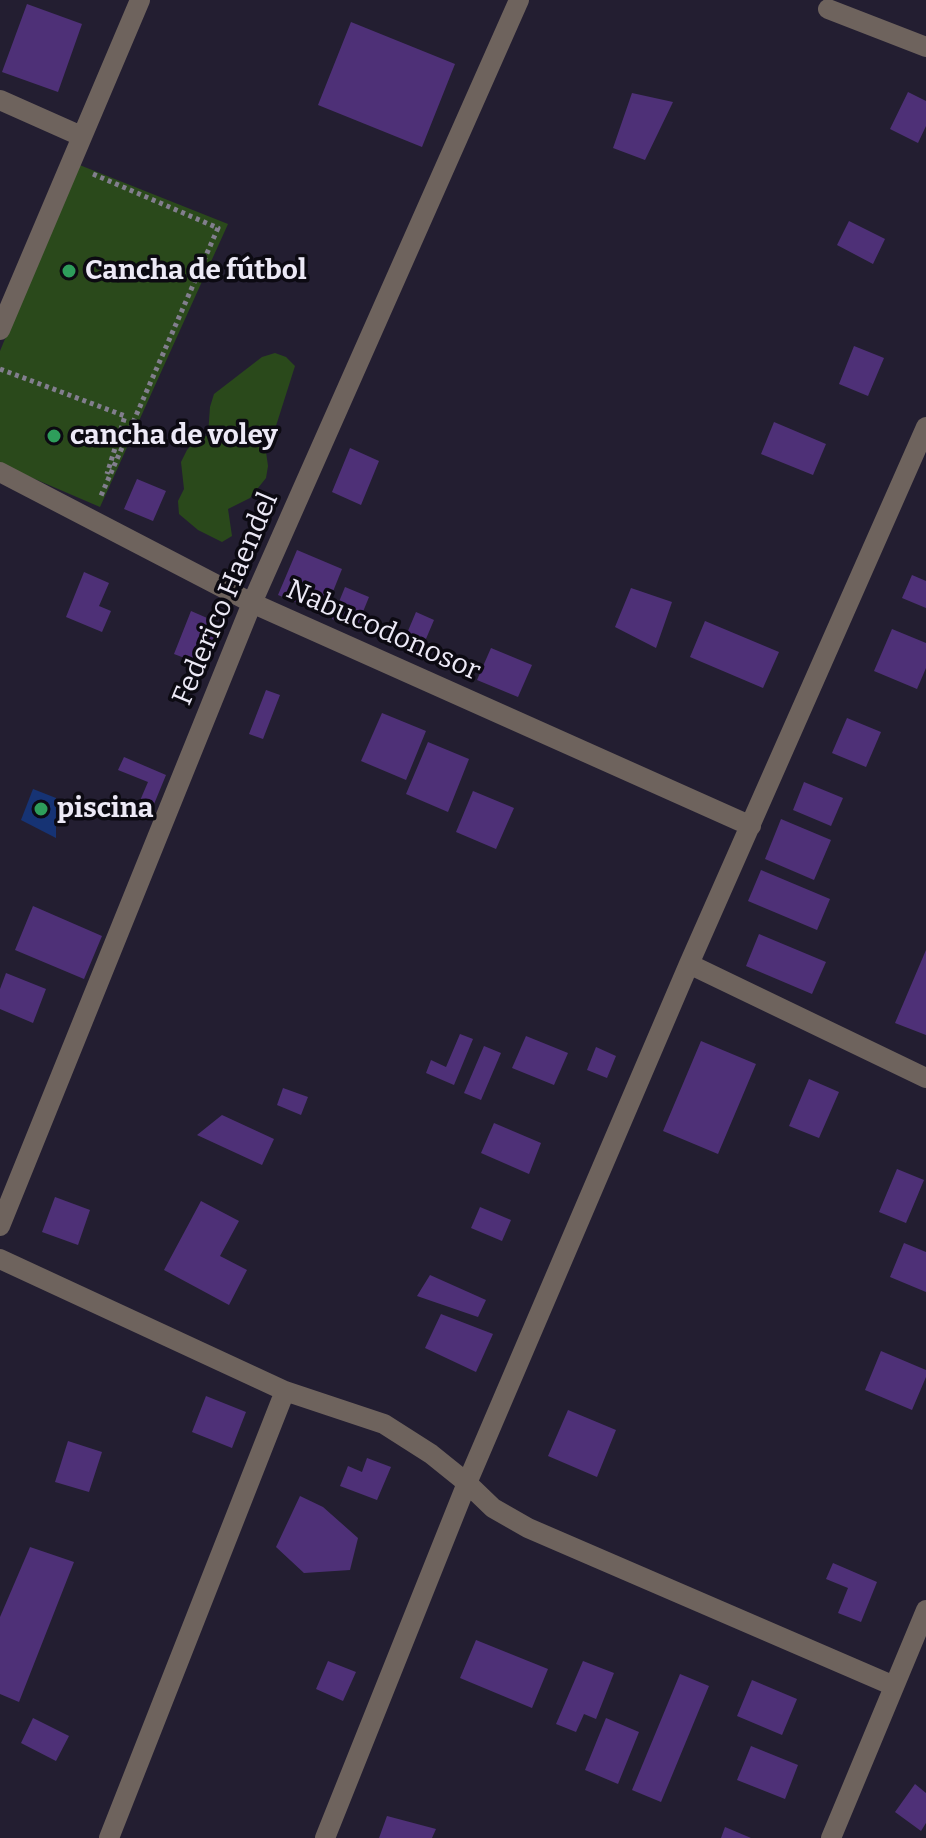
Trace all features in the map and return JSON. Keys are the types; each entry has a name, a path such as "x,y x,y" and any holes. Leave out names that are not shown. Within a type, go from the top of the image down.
{"street":[{"path":"0,330 140,0"},
{"name":"Federico Haendel","path":"0,1226 252,603 519,0"},
{"path":"828,9 926,47"},
{"path":"0,100 81,136"},
{"path":"325,1838 467,1483 689,964 925,433"},
{"name":"Nabucodonosor","path":"0,472 252,603 751,826"},
{"path":"689,964 926,1078"},
{"path":"0,1259 285,1391 384,1424 431,1454 493,1508 528,1528 894,1686"},
{"path":"109,1838 285,1391"},
{"path":"831,1838 926,1610"}],"path":[{"path":"0,369 125,416 98,502 218,228 92,174"}],"green space":[{"path":"77,164 228,224 100,507 0,464 0,351"},
{"path":"275,353 286,357 295,366 269,439 266,478 250,498 228,509 232,536 222,542 198,530 179,514 178,501 184,489 181,462 196,440 208,435 214,394 262,357"}],"water":[{"name":"piscina","path":"33,789 56,798 56,838 21,820"}],"building":[{"path":"27,4 82,24 58,92 2,72"},
{"path":"351,22 455,64 422,147 318,105"},
{"path":"908,92 926,101 926,126 918,143 890,129"},
{"path":"632,93 673,102 645,160 613,148"},
{"path":"849,221 885,239 873,264 837,245"},
{"path":"854,346 884,358 868,396 839,384"},
{"path":"774,422 826,444 813,475 761,454"},
{"path":"350,448 379,461 361,505 332,492"},
{"path":"137,479 166,491 153,521 124,509"},
{"path":"297,550 342,569 324,614 278,595"},
{"path":"84,572 109,583 99,606 111,611 102,632 66,617"},
{"path":"912,575 926,581 926,608 902,598"},
{"path":"345,587 369,597 356,629 332,619"},
{"path":"631,588 672,602 656,648 615,627"},
{"path":"191,611 221,624 203,665 174,654"},
{"path":"416,612 434,620 420,653 402,645"},
{"path":"705,621 779,652 763,688 690,657"},
{"path":"892,629 926,643 926,668 917,689 874,671"},
{"path":"491,648 532,665 518,697 477,680"},
{"path":"266,690 280,695 263,739 249,734"},
{"path":"382,713 426,731 406,780 361,761"},
{"path":"847,718 881,732 866,767 832,753"},
{"path":"428,742 469,759 448,812 406,794"},
{"path":"124,757 166,775 152,809 139,803 148,782 118,770"},
{"path":"804,782 843,798 831,826 793,810"},
{"path":"473,791 514,808 496,849 456,832"},
{"path":"781,819 831,840 814,880 765,859"},
{"path":"761,870 830,899 817,930 748,901"},
{"path":"33,906 102,936 84,979 15,950"},
{"path":"759,934 826,962 812,994 746,966"},
{"path":"926,950 926,1035 895,1023"},
{"path":"6,973 46,989 33,1023 0,1009 0,989"},
{"path":"460,1034 473,1039 454,1085 426,1073 431,1060 446,1067"},
{"path":"526,1036 568,1053 554,1085 512,1068"},
{"path":"701,1041 756,1064 718,1154 663,1131"},
{"path":"484,1046 501,1053 481,1100 464,1093"},
{"path":"596,1047 616,1056 607,1078 587,1070"},
{"path":"809,1079 839,1092 819,1138 789,1126"},
{"path":"283,1088 308,1097 301,1115 277,1105"},
{"path":"222,1115 274,1139 262,1165 197,1135"},
{"path":"494,1123 541,1143 529,1174 481,1153"},
{"path":"897,1169 924,1180 906,1223 879,1212"},
{"path":"55,1197 90,1210 78,1245 42,1232"},
{"path":"201,1201 239,1221 220,1256 247,1270 229,1305 164,1270"},
{"path":"480,1207 511,1220 502,1241 471,1228"},
{"path":"904,1243 926,1252 926,1292 890,1277"},
{"path":"430,1275 486,1300 478,1317 417,1296"},
{"path":"441,1314 493,1334 476,1372 425,1348"},
{"path":"881,1351 926,1370 912,1410 865,1390"},
{"path":"206,1396 246,1412 232,1448 192,1432"},
{"path":"568,1410 616,1430 597,1477 548,1456"},
{"path":"68,1441 102,1452 89,1492 55,1482"},
{"path":"367,1458 391,1467 377,1500 340,1486 348,1466 362,1472"},
{"path":"300,1496 323,1507 358,1538 350,1570 304,1573 276,1547"},
{"path":"30,1547 74,1562 19,1702 0,1694 0,1617"},
{"path":"833,1563 877,1582 861,1622 838,1613 848,1588 826,1579"},
{"path":"476,1640 548,1669 532,1708 460,1678"},
{"path":"328,1661 356,1672 343,1701 316,1689"},
{"path":"583,1661 614,1673 596,1719 584,1714 576,1732 556,1724"},
{"path":"680,1674 709,1686 661,1802 632,1790"},
{"path":"752,1680 797,1699 782,1735 737,1716"},
{"path":"33,1718 69,1736 56,1761 21,1743"},
{"path":"606,1718 639,1732 618,1784 585,1770"},
{"path":"751,1746 798,1765 785,1799 737,1780"},
{"path":"915,1784 926,1793 926,1823 921,1831 895,1812"},
{"path":"387,1816 436,1829 432,1838 379,1838"},
{"path":"725,1827 751,1838 721,1838"}],"place":[{"name":"Cancha de fútbol","path":"69,271"},
{"name":"cancha de voley","path":"54,436"},
{"name":"piscina","path":"41,809"}]}
